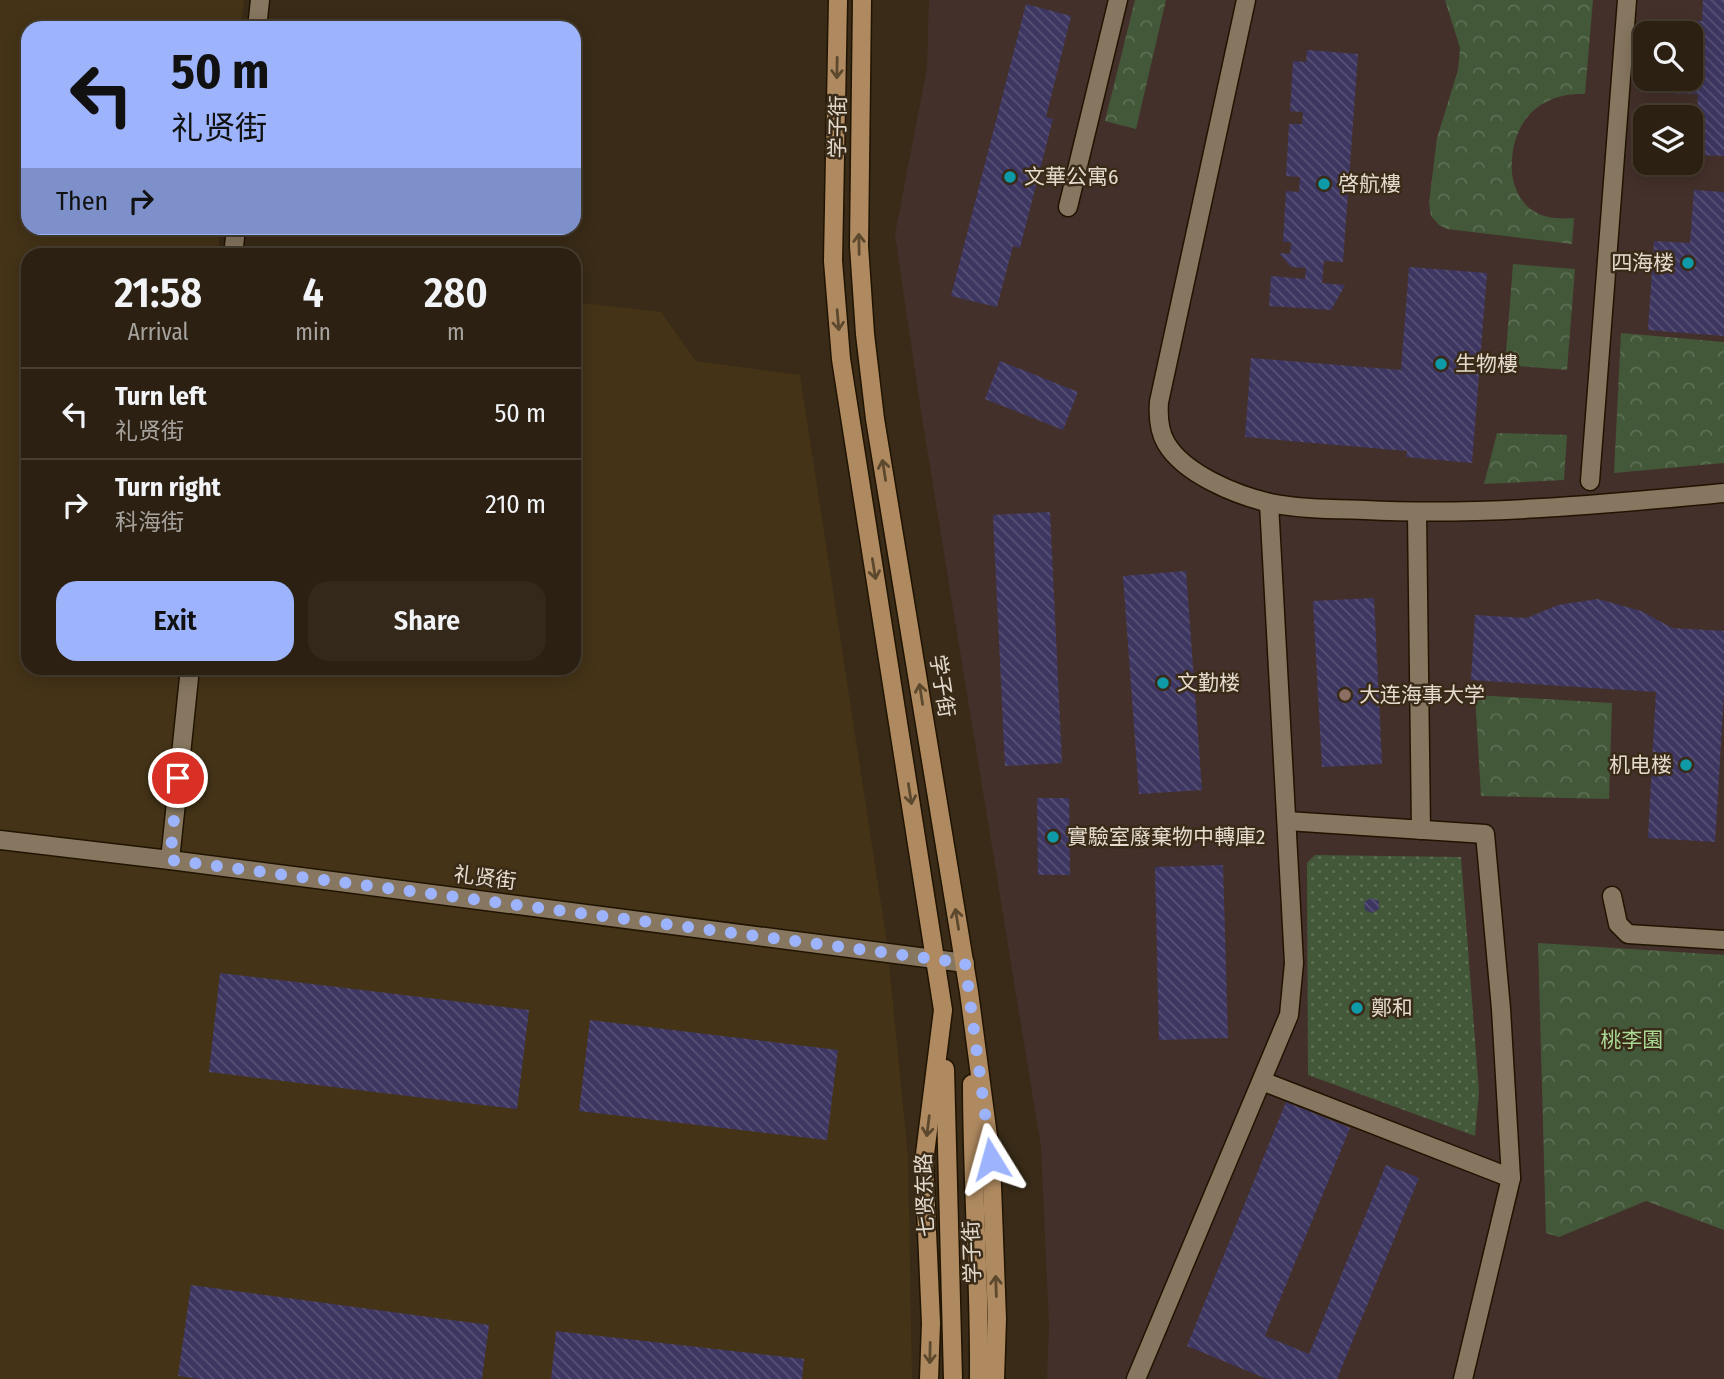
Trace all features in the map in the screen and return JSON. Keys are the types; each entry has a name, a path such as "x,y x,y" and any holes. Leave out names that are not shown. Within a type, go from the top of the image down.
{"main road":[{"name":"学子街","path":"838,0 833,261 841,359 943,1010 924,1162 931,1322 929,1379"},
{"name":"学子街","path":"862,0 859,246 865,334 876,419 965,963 991,1159 997,1319 995,1379"},
{"name":"七贤东路","path":"943,1010 953,1379"},
{"path":"972,1010 972,1160 980,1317 979,1379"}],"street":[{"path":"258,21 260,0"},
{"path":"1068,207 1118,0"},
{"path":"1246,0 1159,402 1158,415 1166,443 1176,457 1198,474 1224,487 1269,503 1316,508 1417,513 1576,506 1724,493"},
{"path":"1590,481 1627,0"},
{"path":"1136,1379 1289,1015 1294,963 1269,503"},
{"path":"1417,513 1422,830"},
{"path":"170,860 189,675"},
{"path":"1287,821 1485,834 1501,1009 1511,1178 1463,1379"},
{"name":"礼贤街","path":"0,840 965,963"},
{"path":"1612,896 1618,925 1628,934 1724,940"},
{"path":"1262,1081 1511,1178"}],"shaded area":[{"path":"0,0 244,0 242,21 21,21 21,235 219,235 219,248 21,248 21,675 581,675 581,303 661,312 696,361 800,375 887,943 908,1156 912,1379 0,1379"},
{"name":"大连海事大学","path":"929,0 1724,0 1724,1379 1047,1379 1049,1325 1041,1147 921,412 895,234 927,68"}],"green space":[{"path":"1135,0 1166,0 1136,129 1105,121"},
{"path":"1445,0 1593,0 1585,94 1552,99 1529,115 1515,141 1512,156 1513,178 1521,199 1528,207 1547,217 1574,218 1572,244 1447,229 1431,216 1429,203 1437,138 1458,70 1460,48"},
{"path":"1513,264 1575,269 1567,370 1505,365"},
{"path":"1621,333 1724,342 1724,463 1614,473"},
{"path":"1497,433 1567,435 1564,480 1484,484"},
{"path":"1475,695 1612,703 1609,799 1481,796"},
{"path":"1315,855 1461,857 1479,1092 1475,1136 1308,1075 1307,863"},
{"name":"桃李園","path":"1538,943 1724,955 1724,1230 1646,1201 1559,1237 1546,1233"}],"building":[{"path":"1703,0 1724,0 1724,156 1703,155 1703,105 1698,105 1698,94 1663,93 1703,91"},
{"name":"文華公寓6","path":"1026,4 1071,16 1046,117 1053,119 1020,248 1013,246 997,307 951,296"},
{"path":"1666,19 1702,21 1666,21"},
{"name":"啓航樓","path":"1307,50 1358,54 1343,262 1324,261 1322,283 1345,285 1331,310 1269,306 1271,276 1305,279 1306,268 1291,267 1279,253 1290,254 1291,242 1283,242 1286,191 1299,192 1300,177 1286,176 1289,124 1302,124 1303,112 1290,111 1293,61 1306,62"},
{"name":"四海楼","path":"1694,190 1724,192 1724,336 1648,330 1654,241 1690,243"},
{"name":"生物樓","path":"1409,267 1487,273 1472,463 1406,457 1407,451 1245,437 1251,358 1401,370"},
{"path":"1000,361 1078,392 1063,430 985,399"},
{"path":"1050,512 1062,763 1005,766 993,515"},
{"name":"文勤楼","path":"1186,571 1202,790 1139,794 1123,576"},
{"path":"1374,598 1382,764 1322,767 1313,601"},
{"name":"机电楼","path":"1598,599 1641,611 1672,628 1724,631 1724,692 1715,842 1648,838 1656,692 1471,680 1475,615 1527,618 1558,605"},
{"name":"實驗室廢棄物中轉庫2","path":"1037,798 1069,798 1070,875 1038,875"},
{"path":"1223,865 1228,1038 1159,1040 1155,867"},
{"path":"1371,898 1379,901 1379,909 1372,913 1365,910 1364,902"},
{"path":"220,973 529,1010 517,1109 209,1072"},
{"path":"590,1020 838,1050 827,1140 579,1111"},
{"path":"1286,1102 1350,1128 1265,1336 1309,1354 1386,1165 1419,1178 1337,1379 1267,1379 1187,1346"},
{"path":"191,1285 489,1325 482,1379 199,1379 178,1376"},
{"path":"556,1331 804,1359 802,1379 551,1379"}],"place":[{"name":"文華公寓6","path":"1010,177"},
{"name":"啓航樓","path":"1324,184"},
{"name":"四海楼","path":"1688,263"},
{"name":"生物樓","path":"1441,364"},
{"name":"文勤楼","path":"1163,683"},
{"name":"大连海事大学","path":"1345,695"},
{"name":"机电楼","path":"1686,765"},
{"name":"實驗室廢棄物中轉庫2","path":"1053,837"},
{"name":"鄭和","path":"1357,1008"}],"route":[{"path":"178,778 170,860 965,963 991,1159"}]}
